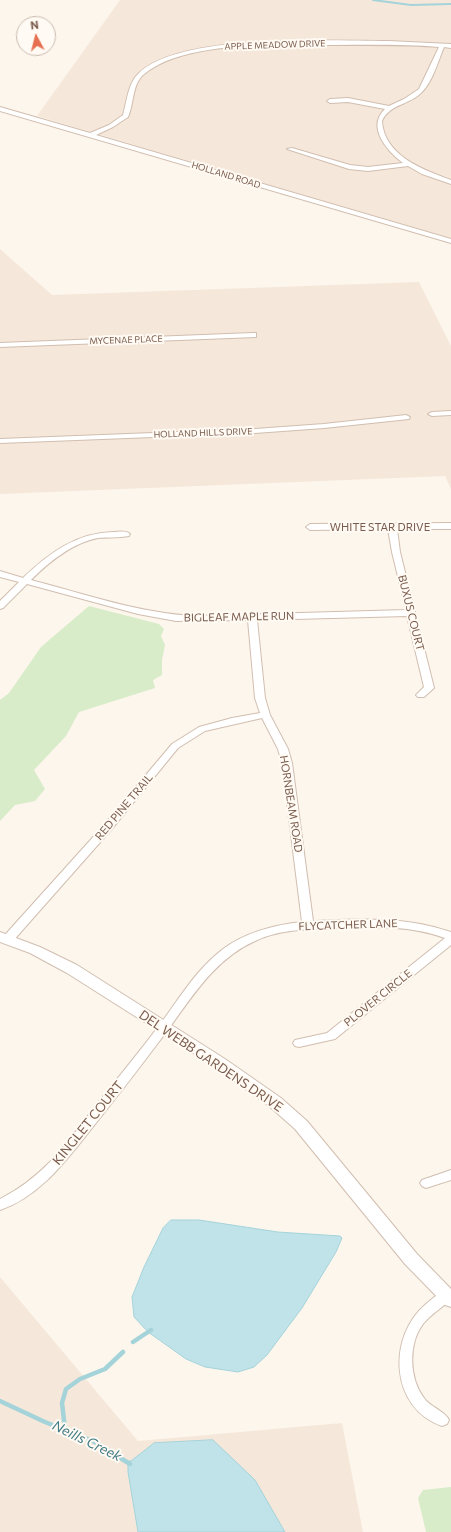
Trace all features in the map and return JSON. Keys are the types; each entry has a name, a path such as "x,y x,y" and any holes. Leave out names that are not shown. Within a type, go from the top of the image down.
{"street":[{"name":"APPLE MEADOW DRIVE","path":"91,135 111,126 126,116 134,84 141,74 166,59 189,52 213,47 260,44 381,43 451,46"},
{"path":"442,46 421,89 404,102 389,108 381,116 378,128 385,140 408,164 426,173 451,182"},
{"path":"330,101 348,100 389,108"},
{"name":"HOLLAND ROAD","path":"0,109 451,241"},
{"path":"290,149 349,167 368,169 408,164"},
{"name":"MYCENAE PLACE","path":"0,345 253,335"},
{"path":"432,414 451,413"},
{"name":"HOLLAND HILLS DRIVE","path":"0,442 255,431 324,426 406,417"},
{"name":"WHITE STAR DRIVE","path":"310,527 451,526"},
{"name":"BUXUS COURT","path":"392,527 396,552 429,688 421,695"},
{"path":"0,606 54,556 70,545 92,537 126,534"},
{"name":"BIGLEAF MAPLE RUN","path":"0,574 166,616 194,619 411,613"},
{"name":"HORNBEAM ROAD","path":"252,617 260,698 265,715 276,734 287,763 308,924"},
{"name":"RED PINE TRAIL","path":"4,938 107,828 175,746 202,729 232,721 265,715"},
{"name":"FLYCATCHER LANE","path":"164,1028 198,981 221,957 238,944 257,935 308,924 406,923 432,928 451,936"},
{"name":"DEL WEBB GARDENS DRIVE","path":"4,938 35,950 72,969 275,1102 301,1125 411,1259 448,1298"},
{"name":"PLOVER CIRCLE","path":"299,1043 331,1036 451,939"},
{"name":"KINGLET COURT","path":"0,1205 34,1186 62,1157 164,1028"},
{"path":"426,1183 451,1175"},
{"path":"442,1420 426,1410 414,1394 407,1371 406,1350 413,1329 424,1313 448,1298"}],"shaded area":[{"path":"120,0 451,0 451,239 37,116"},
{"path":"0,249 52,295 419,282 451,346 451,489 445,476 0,494"},
{"path":"0,1277 138,1441 342,1423 363,1532 0,1532"}],"green space":[{"path":"89,606 159,624 164,629 161,636 165,645 162,660 162,675 153,680 155,688 79,712 66,736 34,770 45,789 35,801 15,805 0,821 0,700 9,693 41,647"},
{"path":"451,1487 451,1532 426,1532 418,1498 423,1490"}],"water":[{"path":"171,1220 199,1220 278,1232 340,1236 342,1238 336,1252 302,1308 267,1355 254,1367 238,1372 205,1367 186,1359 148,1332 134,1317 132,1297 144,1267 163,1228"},
{"path":"213,1440 255,1480 285,1532 138,1532 128,1472 128,1461 131,1461 154,1443"}],"waterway":[{"path":"373,0 411,5 451,4"},
{"path":"133,1342 151,1330"},
{"path":"65,1429 62,1403 66,1389 80,1379 105,1369 123,1352"},
{"name":"Neills Creek","path":"0,1401 45,1422 93,1441 130,1464"}]}
